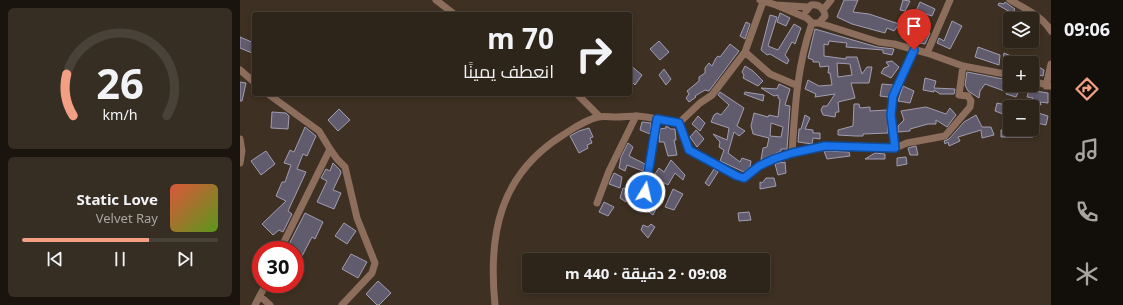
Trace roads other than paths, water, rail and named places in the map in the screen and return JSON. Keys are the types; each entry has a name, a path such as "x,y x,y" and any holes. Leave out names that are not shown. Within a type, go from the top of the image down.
{"street":[{"path":"436,0 451,12"},
{"path":"792,153 796,85 807,38 813,22 824,16 824,10 831,0"},
{"path":"927,53 950,0"},
{"path":"1010,0 1045,22 1051,30"},
{"path":"679,123 712,95 745,52 761,1 776,5 813,22 879,42 894,44 927,53 963,66 1003,74"},
{"path":"776,5 810,4 818,5 824,10"},
{"path":"810,4 806,11 813,22"},
{"path":"895,148 891,115 893,96 914,50"},
{"path":"745,52 770,74 796,85"},
{"path":"1039,83 1049,86 1051,64"},
{"path":"679,123 689,150 737,176 744,178 759,166 792,153 825,146 895,148 907,143 945,136 970,107 971,101 968,96 959,95 963,66"},
{"path":"240,70 252,80"},
{"path":"271,96 319,131 337,160 345,167 357,218 375,263 372,273 342,305"},
{"path":"579,96 599,116"},
{"path":"495,305 492,274 494,236 513,183 534,155 545,146 586,121 599,116 636,116 679,123"},
{"path":"597,203 609,171 636,116"},
{"path":"652,194 645,192 657,119"},
{"path":"240,139 242,151 240,163"},
{"path":"284,241 330,149"},
{"path":"256,305 262,293"},
{"path":"260,296 270,305"}]}
